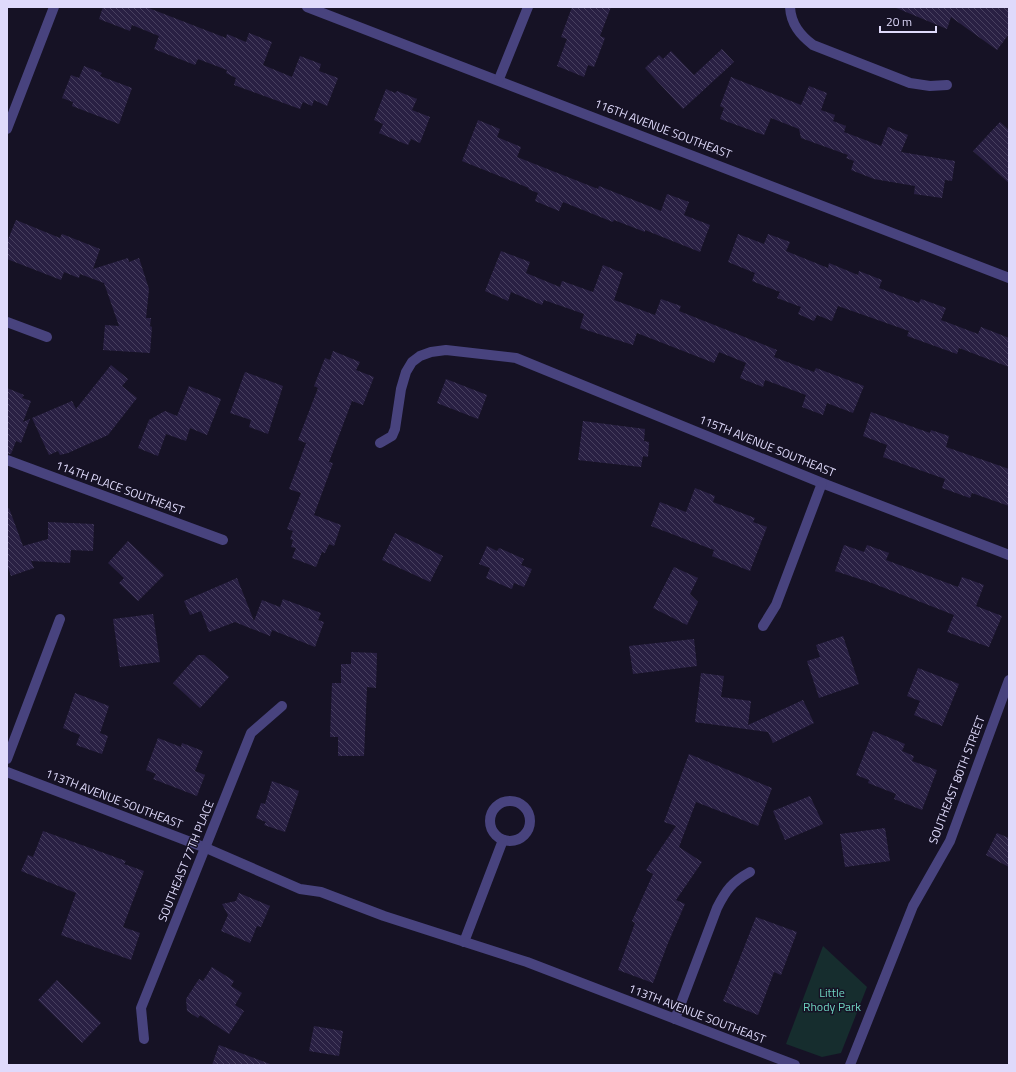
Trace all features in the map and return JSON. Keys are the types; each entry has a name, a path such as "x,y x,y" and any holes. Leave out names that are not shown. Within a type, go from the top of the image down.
{"street":[{"path":"7,129 54,7"},
{"name":"116TH AVENUE SOUTHEAST","path":"308,7 499,79 1009,278"},
{"path":"499,79 528,7"},
{"path":"790,7 794,25 813,45 910,83 930,86 948,85"},
{"path":"7,322 47,337"},
{"name":"115TH AVENUE SOUTHEAST","path":"380,443 392,436 395,429 400,395 406,372 412,362 420,356 431,352 446,350 516,358 822,483 1009,555"},
{"name":"114TH PLACE SOUTHEAST","path":"7,460 223,540"},
{"path":"763,626 776,605 822,483"},
{"path":"7,759 60,619"},
{"name":"SOUTHEAST 80TH STREET","path":"850,1065 913,906 950,841 1009,680"},
{"name":"SOUTHEAST 77TH PLACE","path":"144,1039 141,1008 251,733 282,706"},
{"name":"113TH AVENUE SOUTHEAST","path":"7,772 206,848 300,889 321,892 384,916 527,962 795,1065"},
{"path":"511,801 517,802 523,806 530,818 528,832 517,840 503,840 492,831 490,817 497,805 511,801"},
{"path":"464,942 503,840"},
{"path":"675,1020 717,908 726,891 736,879 750,872"}],"green space":[{"name":"Little Rhody Park","path":"823,946 867,987 841,1053 822,1057 786,1044"}],"building":[{"path":"103,7 146,7 226,38 227,34 246,42 249,33 272,42 263,65 292,77 300,56 321,64 319,71 338,78 327,106 314,100 312,106 303,102 300,109 234,85 236,78 226,73 227,70 198,59 195,65 154,49 159,36 132,25 130,31 99,19"},
{"path":"572,7 611,7 600,36 605,38 594,67 588,65 584,77 557,66 567,39 561,37"},
{"path":"894,7 1009,7 1009,34 997,50 951,17 947,29"},
{"path":"722,49 734,62 683,109 645,68 659,55 663,59 671,51 694,75"},
{"path":"84,66 102,73 100,76 132,88 119,124 72,106 73,102 62,98 71,75 79,78"},
{"path":"731,77 801,105 809,86 827,93 821,110 835,115 833,121 846,126 844,132 881,146 888,127 908,135 901,152 955,161 952,181 945,180 942,198 914,194 915,186 874,179 851,170 854,161 846,158 848,155 801,138 799,129 771,118 764,135 720,119 724,108 720,106"},
{"path":"386,89 395,93 397,91 417,99 412,110 430,117 420,143 411,139 408,145 379,133 383,124 374,120"},
{"path":"478,120 500,129 497,137 521,147 517,157 598,189 599,186 661,211 667,194 689,202 684,215 710,225 700,252 645,230 645,232 614,220 613,222 563,202 559,211 535,201 538,193 528,189 529,188 462,161"},
{"path":"1000,122 1009,130 1009,183 973,151"},
{"path":"16,220 60,238 62,234 100,249 93,269 128,258 129,262 139,258 149,289 146,318 151,318 150,326 152,327 150,353 103,350 105,325 119,326 104,283 80,274 79,278 64,272 61,280 7,259 7,242"},
{"path":"738,234 764,244 768,234 790,242 786,251 828,268 829,263 858,275 859,271 882,280 879,288 919,303 921,299 946,308 941,320 978,334 981,327 1009,338 1009,367 959,348 957,354 907,336 909,331 838,306 832,321 817,315 814,321 798,314 801,307 777,298 780,292 752,281 755,273 728,262"},
{"path":"501,251 530,262 526,273 560,287 562,281 593,292 603,265 623,273 614,300 655,315 661,299 681,306 679,311 777,350 774,357 814,372 816,368 864,386 853,413 827,403 823,415 802,407 806,395 765,380 763,387 740,378 746,363 719,352 714,363 637,333 633,345 580,328 584,314 544,300 542,305 511,292 508,301 485,291"},
{"path":"333,351 360,362 356,370 374,377 363,405 352,401 329,462 333,463 314,515 341,525 334,546 329,544 325,553 322,552 316,567 292,558 296,548 291,547 293,540 290,539 293,531 287,529 301,493 289,489 306,443 298,440 318,388 314,386 325,358 330,360"},
{"path":"111,365 128,379 122,386 137,398 108,435 68,453 60,455 58,451 49,455 32,418 72,401 76,409"},
{"path":"245,372 283,386 268,434 249,427 251,420 230,413"},
{"path":"446,379 487,395 478,419 437,403"},
{"path":"189,386 221,399 207,435 190,428 186,441 166,434 158,456 138,448 149,420 165,411 177,416"},
{"path":"7,388 24,395 22,398 31,401 23,422 30,419 21,443 16,441 11,454 7,454"},
{"path":"871,412 930,433 931,430 949,436 946,447 1009,469 1009,506 972,493 970,498 942,488 945,479 883,457 887,445 863,436"},
{"path":"583,421 645,429 644,441 649,442 648,457 643,456 641,467 578,460"},
{"path":"695,488 715,496 713,502 755,518 753,522 767,527 750,571 712,556 714,550 651,526 660,502 686,512"},
{"path":"9,508 23,546 48,539 48,522 94,524 93,551 71,550 70,563 31,561 34,568 11,576 7,565 7,509"},
{"path":"395,533 443,556 430,582 382,560"},
{"path":"128,541 164,575 138,601 119,583 124,578 108,563"},
{"path":"844,545 864,552 867,545 889,553 886,560 958,587 962,577 984,585 976,606 1002,616 989,647 947,632 954,615 872,583 835,571"},
{"path":"487,546 497,551 499,548 524,559 521,565 532,569 524,587 514,583 512,589 486,578 490,568 479,564"},
{"path":"674,567 698,578 690,594 698,602 687,625 653,608"},
{"path":"237,578 254,621 262,600 280,607 283,599 321,613 318,620 324,622 315,647 272,630 270,636 235,622 209,632 201,611 190,615 184,601"},
{"path":"153,614 160,662 120,667 113,619"},
{"path":"843,636 859,684 819,698 807,661 820,657 816,645"},
{"path":"694,639 697,666 633,674 629,646"},
{"path":"351,652 377,653 376,688 367,687 364,756 338,756 338,737 330,737 332,683 341,683 341,664 351,664"},
{"path":"198,655 204,655 229,677 200,708 173,683"},
{"path":"918,668 959,684 942,726 914,715 920,701 907,696"},
{"path":"701,673 724,676 721,697 751,701 748,725 803,700 814,723 773,743 768,732 695,722"},
{"path":"75,693 109,706 100,733 108,736 102,754 76,745 80,735 63,728"},
{"path":"873,731 905,744 902,751 914,756 912,761 937,770 922,810 894,799 896,794 868,783 869,780 856,775"},
{"path":"158,738 181,747 182,743 203,751 195,771 205,775 197,796 153,779 156,774 146,770"},
{"path":"689,754 772,788 758,826 696,802 679,847 702,862 676,900 685,904 653,983 618,970 635,923 632,921 653,874 646,870 676,826 664,822"},
{"path":"272,781 299,791 285,832 264,825 266,822 256,818 261,803 265,804"},
{"path":"810,796 823,824 785,840 773,811"},
{"path":"885,828 890,861 845,867 840,834"},
{"path":"43,831 126,861 124,864 144,871 123,927 140,933 131,960 61,935 76,893 21,871 28,855 33,857"},
{"path":"997,833 1009,838 1009,867 986,855"},
{"path":"239,893 270,906 261,927 257,926 250,943 221,931 228,915 222,904 236,901"},
{"path":"756,917 797,932 781,975 774,972 758,1015 723,1001"},
{"path":"212,967 234,981 231,986 242,993 235,1005 244,1011 229,1034 200,1015 198,1018 187,1011 186,999 199,979 203,981"},
{"path":"57,980 101,1023 82,1043 38,1000"},
{"path":"314,1026 343,1031 339,1056 309,1051"},
{"path":"219,1045 270,1064 212,1065"}]}
